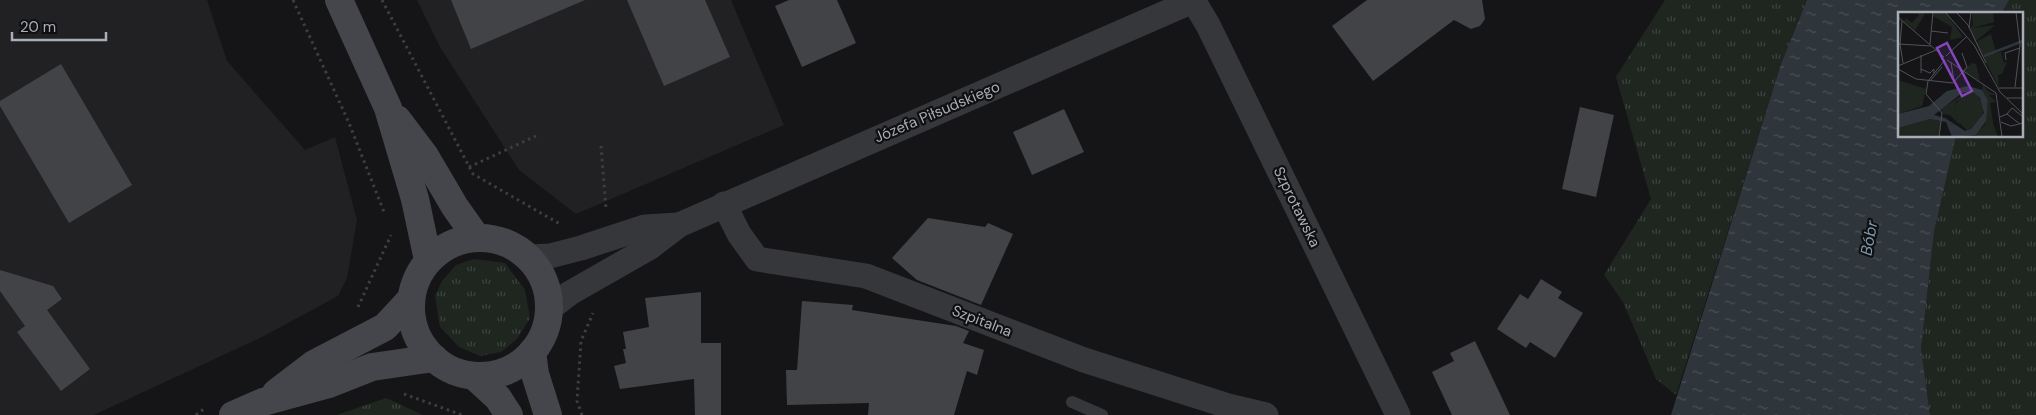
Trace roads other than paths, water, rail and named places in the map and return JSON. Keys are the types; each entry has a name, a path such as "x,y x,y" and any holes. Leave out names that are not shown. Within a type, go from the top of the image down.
{"street":[{"path":"338,0 388,108 415,199 428,260"},
{"name":"Józefa Piłsudskiego","path":"678,225 1194,0"},
{"name":"Szprotawska","path":"1194,0 1208,25 1398,415"},
{"path":"388,108 425,156 455,207 477,238"},
{"name":"Szpitalna","path":"724,204 739,234 757,259 866,276 1084,360 1228,406 1266,415"},
{"path":"528,257 550,256 645,227 678,225"},
{"path":"549,310 595,278 649,248 678,225"},
{"path":"477,238 495,239 513,246 528,257 540,272 547,290 549,310 544,332 532,352 516,366 495,374 474,376 452,370 434,358 420,342 412,321 411,299 417,278 428,260 442,248 459,241 477,238"},
{"path":"263,402 314,364 385,327 411,299"},
{"path":"532,352 535,374 548,415"},
{"path":"233,415 263,402 329,384 372,367 434,358"},
{"path":"474,376 498,398 509,415"}],"lane":[{"path":"1072,402 1102,415"}],"water":[{"name":"Bóbr","path":"1807,0 2009,0 2002,12 1898,12 1898,138 1956,138 1934,232 1921,349 1930,415 1671,415 1781,64"}]}
